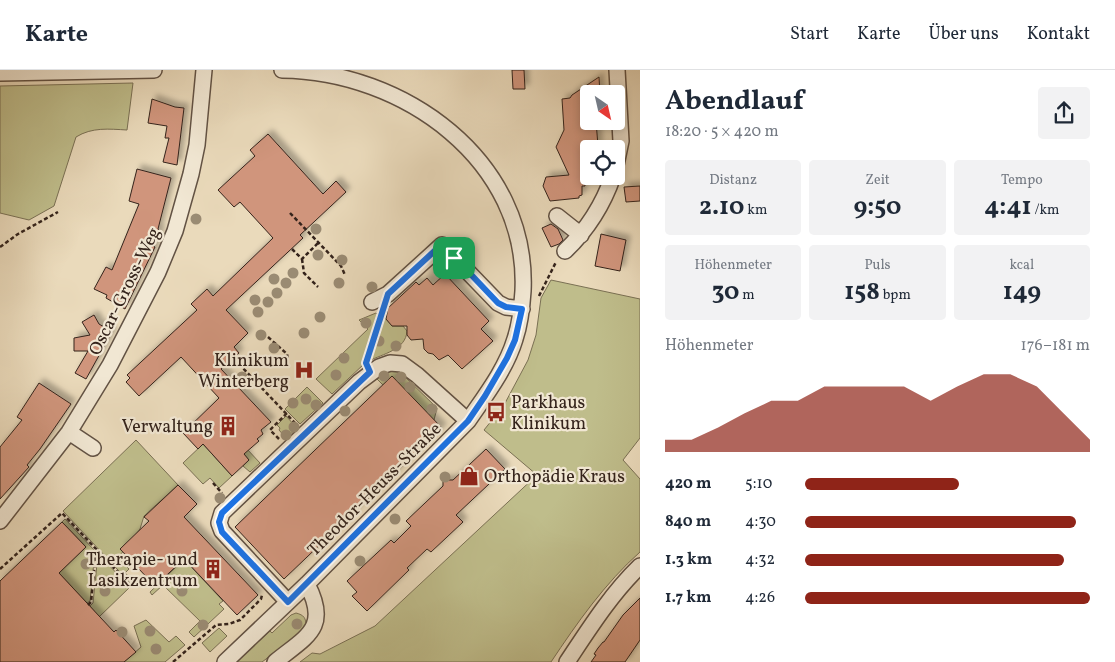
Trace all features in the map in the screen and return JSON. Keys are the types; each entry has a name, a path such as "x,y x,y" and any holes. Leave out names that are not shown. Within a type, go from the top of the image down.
{"street":[{"path":"0,73 154,70"},
{"name":"Oscar-Gross-Weg","path":"0,521 69,432 134,320 158,272 175,231 191,174 197,145 204,70"},
{"name":"Theodor-Heuss-Straße","path":"224,662 307,584 468,421 507,358 515,340 522,309 524,274 517,232 501,192 489,173 471,151 434,118 385,92 366,84 322,73 282,70"},
{"path":"617,70 621,140"},
{"path":"562,255 580,235 601,206 610,185"},
{"path":"557,216 580,235"},
{"path":"372,302 388,294 442,244 498,303 506,307 522,309"},
{"name":"Theodor-Heuss-Straße","path":"288,602 222,532 219,522 222,513 370,372 390,363 402,364 417,375 468,421"},
{"path":"69,432 93,448"},
{"path":"567,662 610,599 640,566"},
{"path":"275,662 310,634 317,622 316,602 307,584"}],"path":[{"path":"0,247 18,234 58,212"},
{"path":"290,213 341,266 345,275"},
{"path":"302,259 319,242"},
{"path":"292,249 302,259 304,273 318,287"},
{"path":"538,296 562,255"},
{"path":"370,372 366,363 388,294"},
{"path":"268,336 287,354 288,360"},
{"path":"239,364 305,433"},
{"path":"270,430 287,414"},
{"path":"0,569 62,513 131,586 134,583"},
{"path":"88,605 92,602 96,549"},
{"path":"173,662 216,625 229,624 240,620 261,600 263,595 260,591"}],"shaded area":[{"path":"133,83 127,130 94,130 76,137 54,206 29,220 0,213 0,86"},
{"path":"551,280 640,299 640,438 623,460 640,479 640,552 603,590 551,662 300,662 312,653 320,654 375,626 537,475 484,430 504,405 528,360 536,335 541,298"},
{"path":"388,308 386,319 392,326 403,326 407,331 406,337 398,347 369,361 382,320"},
{"path":"376,313 379,316 364,364 332,394 316,379 368,329 359,320"},
{"path":"390,370 398,370 437,408 434,420 383,385 374,376"},
{"path":"307,387 323,403 300,424 285,409"},
{"path":"286,416 297,428 286,438 277,425"},
{"path":"136,440 178,485 144,516 140,529 118,558 129,569 125,573 135,582 132,585 63,511"},
{"path":"203,444 232,476 219,488 210,478 203,484 183,463"},
{"path":"246,448 260,463 250,472 243,466 249,460 242,452"},
{"path":"65,519 95,551 90,601 87,603 59,573 86,547 62,522"},
{"path":"168,542 223,601 219,604 224,609 194,637 189,632 200,621 163,585 152,595 150,592 176,567 160,550"},
{"path":"98,554 130,587 99,617 90,606 93,603"},
{"path":"296,613 303,616 306,621 306,626 301,633 262,662 236,662 270,631 272,633 291,615"},
{"path":"146,620 169,642 176,636 185,645 165,662 124,662 141,647 134,626"},
{"path":"219,628 227,636 210,652 202,643"}],"building":[{"path":"512,70 524,70 525,89 513,89"},
{"path":"599,77 599,85 587,85"},
{"path":"580,90 580,130 597,130 598,140 580,140 580,185 585,186 582,186 582,195 579,198 550,201 543,186 546,177 569,175 556,147 564,130 562,99 570,98"},
{"path":"152,99 184,108 177,165 163,162 169,138 165,138 167,126 148,123"},
{"path":"268,134 323,194 336,181 346,192 300,235 303,238 226,310 248,333 234,347 239,353 221,369 271,422 261,430 263,434 257,439 259,441 244,454 249,460 232,476 203,444 198,449 183,433 219,398 181,357 139,396 126,382 130,378 127,375 197,310 191,304 207,289 213,296 273,238 240,202 234,207 218,190 255,156 250,150"},
{"path":"137,169 171,178 155,247 125,309 106,298 107,295 94,289 106,267 112,270 139,204 129,201"},
{"path":"640,186 640,201 626,202 624,187"},
{"path":"551,224 558,229 563,240 551,247 542,228"},
{"path":"601,234 626,240 620,271 595,266"},
{"path":"445,274 489,321 481,329 493,341 462,369 448,355 439,360 433,354 428,353 424,349 423,339 411,340 407,335 407,326 392,326 386,319 388,308 416,282 419,285 427,278 433,285"},
{"path":"94,315 99,324 112,332 86,379 75,373 88,351 74,351 74,338 90,335 82,322"},
{"path":"392,376 442,428 284,579 235,527"},
{"path":"39,383 71,404 27,465 29,467 0,499 0,447 22,420 17,417"},
{"path":"486,449 505,469 456,515 463,522 431,552 427,549 407,568 409,570 367,611 352,596 357,592 347,581 391,540 394,543 411,526 406,521 443,486 443,480 453,480"},
{"name":"Therapie- und Lasikzentrum","path":"178,485 197,504 184,517 258,595 237,615 184,559 155,586 120,549 149,521 144,517"},
{"path":"62,522 86,547 59,573 114,632 116,630 136,652 124,662 0,662 0,581"},
{"path":"640,598 640,640 625,662 591,662 598,648 623,615"}],"place":[{"name":"Klinikum Winterberg","path":"304,370"},
{"name":"Parkhaus Klinikum","path":"496,412"},
{"name":"Verwaltung","path":"228,426"},
{"name":"Orthopädie Kraus","path":"469,476"},
{"name":"Therapie- und Lasikzentrum","path":"213,569"}],"route":[{"path":"442,244 454,258 498,303 506,307 522,309 515,340 507,358 468,421 288,602 222,532 219,522 222,513 370,372 366,363 388,294 442,244"}]}
